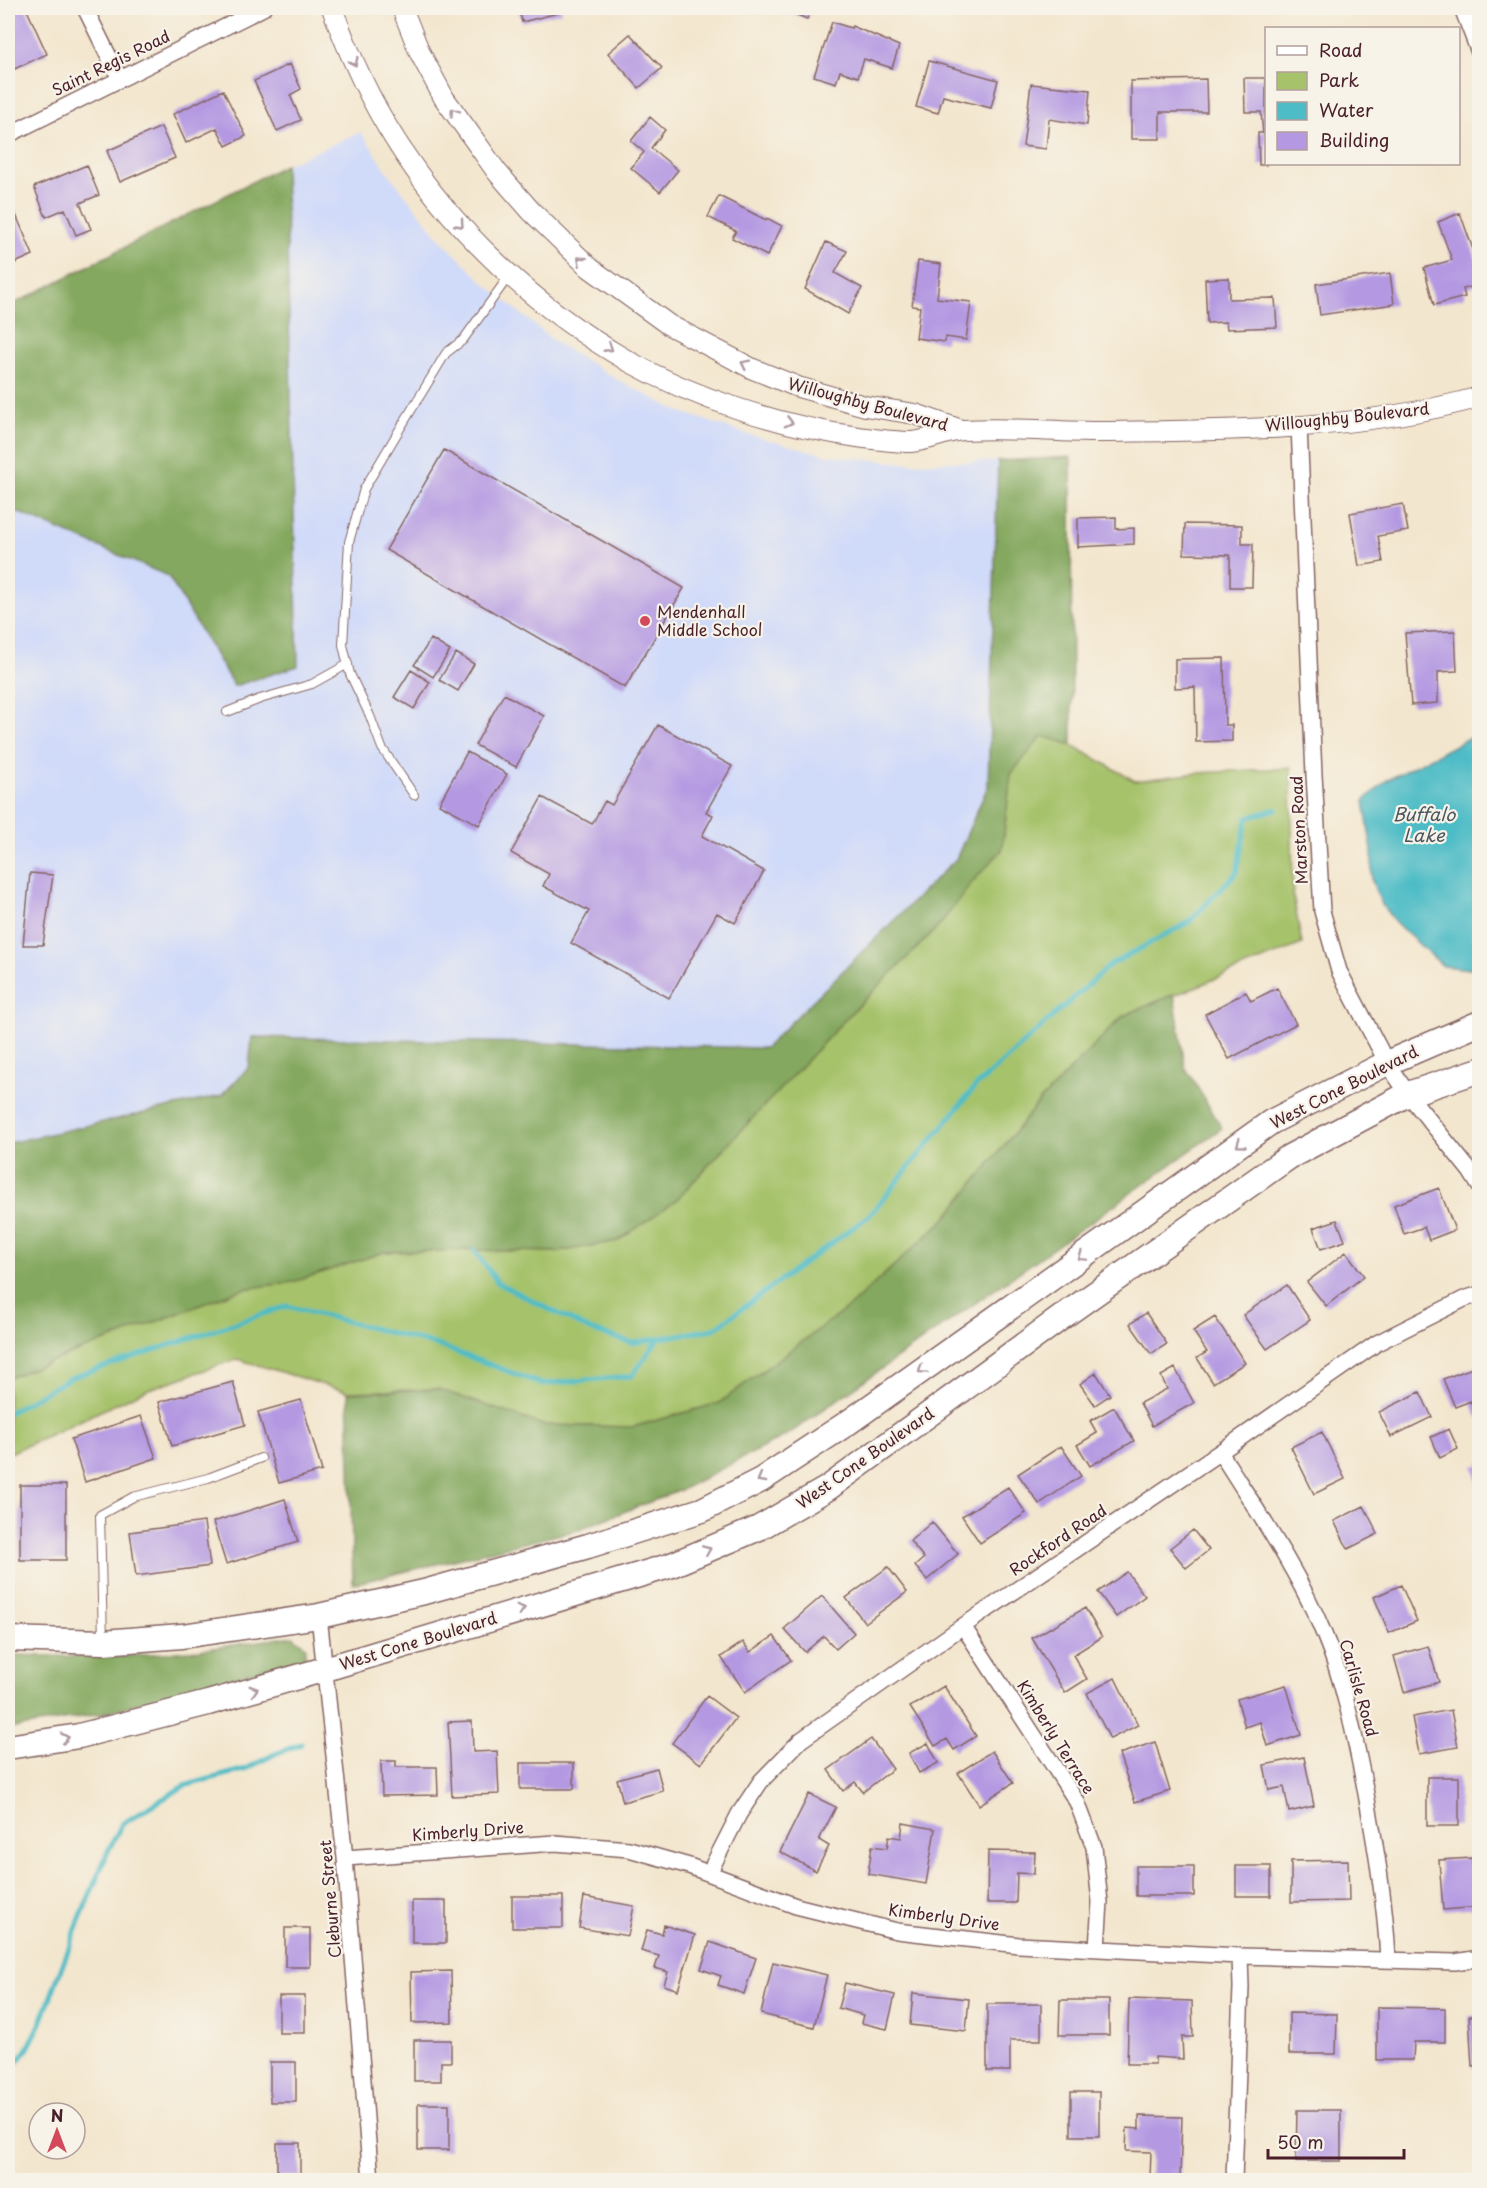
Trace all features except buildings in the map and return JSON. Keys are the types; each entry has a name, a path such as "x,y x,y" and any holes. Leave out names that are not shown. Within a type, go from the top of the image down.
{"main road":[{"name":"West Cone Boulevard","path":"8,1639 103,1642 182,1636 319,1616 424,1592 588,1546 702,1510 760,1480 859,1415 1270,1122 1387,1063 1479,1023"},
{"name":"West Cone Boulevard","path":"8,1747 79,1736 325,1670 669,1566 759,1528 828,1488 1071,1310 1289,1157 1408,1094 1479,1070"}],"street":[{"path":"85,8 120,79"},
{"name":"Saint Regis Road","path":"8,135 263,8"},
{"name":"Willoughby Boulevard","path":"332,8 343,39 370,98 396,142 428,187 509,275 571,324 629,361 726,404 774,418 857,437 912,442 961,430 1126,432 1299,426 1378,417 1452,404 1479,396"},
{"name":"Willoughby Boulevard","path":"402,8 420,53 444,98 483,153 538,218 560,241 598,274 669,326 753,369 798,387 865,406 915,414 961,430"},
{"path":"1462,8 1479,55"},
{"name":"Marston Road","path":"1299,426 1322,911 1339,971 1387,1063 1408,1094 1470,1171 1479,1188"},
{"name":"Rockford Road","path":"709,1873 739,1814 760,1781 801,1740 963,1626 1377,1343 1464,1299 1479,1294"},
{"name":"Carlisle Road","path":"1220,1452 1295,1574 1324,1634 1351,1716 1376,1848 1386,1920 1388,1959"},
{"name":"Cleburne Street","path":"319,1616 345,1858 371,2181"},
{"name":"Kimberly Terrace","path":"963,1626 1077,1802 1094,1847 1100,1902 1097,1948"},
{"name":"Kimberly Drive","path":"345,1858 555,1843 629,1849 709,1873 796,1906 897,1932 1019,1945 1240,1956 1455,1962 1479,1958"},
{"path":"1234,2181 1241,1987 1240,1956"}],"lane":[{"path":"414,795 382,748 350,674 343,645 349,542 364,489 446,353 463,340 509,275"},
{"path":"227,712 260,699 312,684 348,664"},
{"path":"103,1642 100,1515 133,1497 208,1478 261,1458"}],"shaded area":[{"name":"Mendenhall Middle School","path":"361,132 392,178 441,240 484,283 555,342 616,379 678,411 746,434 827,455 904,463 998,461 988,786 956,859 765,1048 252,1037 249,1067 221,1096 8,1143 8,508 168,576 234,686 297,666 285,165"}],"green space":[{"path":"285,165 298,666 234,686 168,576 8,508 8,307"},
{"path":"1071,457 1072,745 1042,736 1011,774 1002,850 973,881 938,927 851,1013 675,1201 618,1241 558,1252 474,1250 384,1252 293,1282 242,1289 8,1378 8,1143 221,1096 249,1067 252,1037 765,1048 956,859 988,786 998,461"},
{"path":"1042,735 1072,745 1135,781 1197,773 1291,768 1293,896 1302,944 1123,1016 1038,1103 946,1218 849,1307 719,1403 633,1427 542,1425 438,1389 348,1392 237,1359 146,1390 8,1454 8,1378 242,1289 293,1282 384,1252 474,1250 558,1252 617,1241 675,1201 851,1013 938,927 973,881 1002,850 1011,773"},
{"path":"1174,994 1185,1067 1222,1128 787,1435 681,1490 574,1531 353,1584 348,1393 438,1389 543,1425 633,1427 719,1403 849,1307 946,1218 1038,1103 1123,1016"},
{"path":"8,1505 13,1620 8,1619"},
{"path":"293,1636 306,1646 305,1658 100,1714 8,1729 8,1655 116,1657 200,1650"}],"water":[{"name":"Buffalo Lake","path":"1479,733 1480,964 1470,969 1443,966 1396,923 1382,905 1372,881 1372,851 1364,801 1387,780"}],"waterway":[{"path":"474,1250 498,1283 590,1330 632,1343 714,1329 869,1216 975,1087 1110,965 1189,922 1237,872 1247,818 1276,809"},
{"path":"8,1413 70,1378 287,1306 437,1345 542,1384 632,1376 658,1339"},
{"path":"8,2073 27,2050 40,2025 81,1916 122,1824 184,1786 246,1769 301,1744"}],"place":[{"name":"Mendenhall Middle School","path":"645,621"}]}
